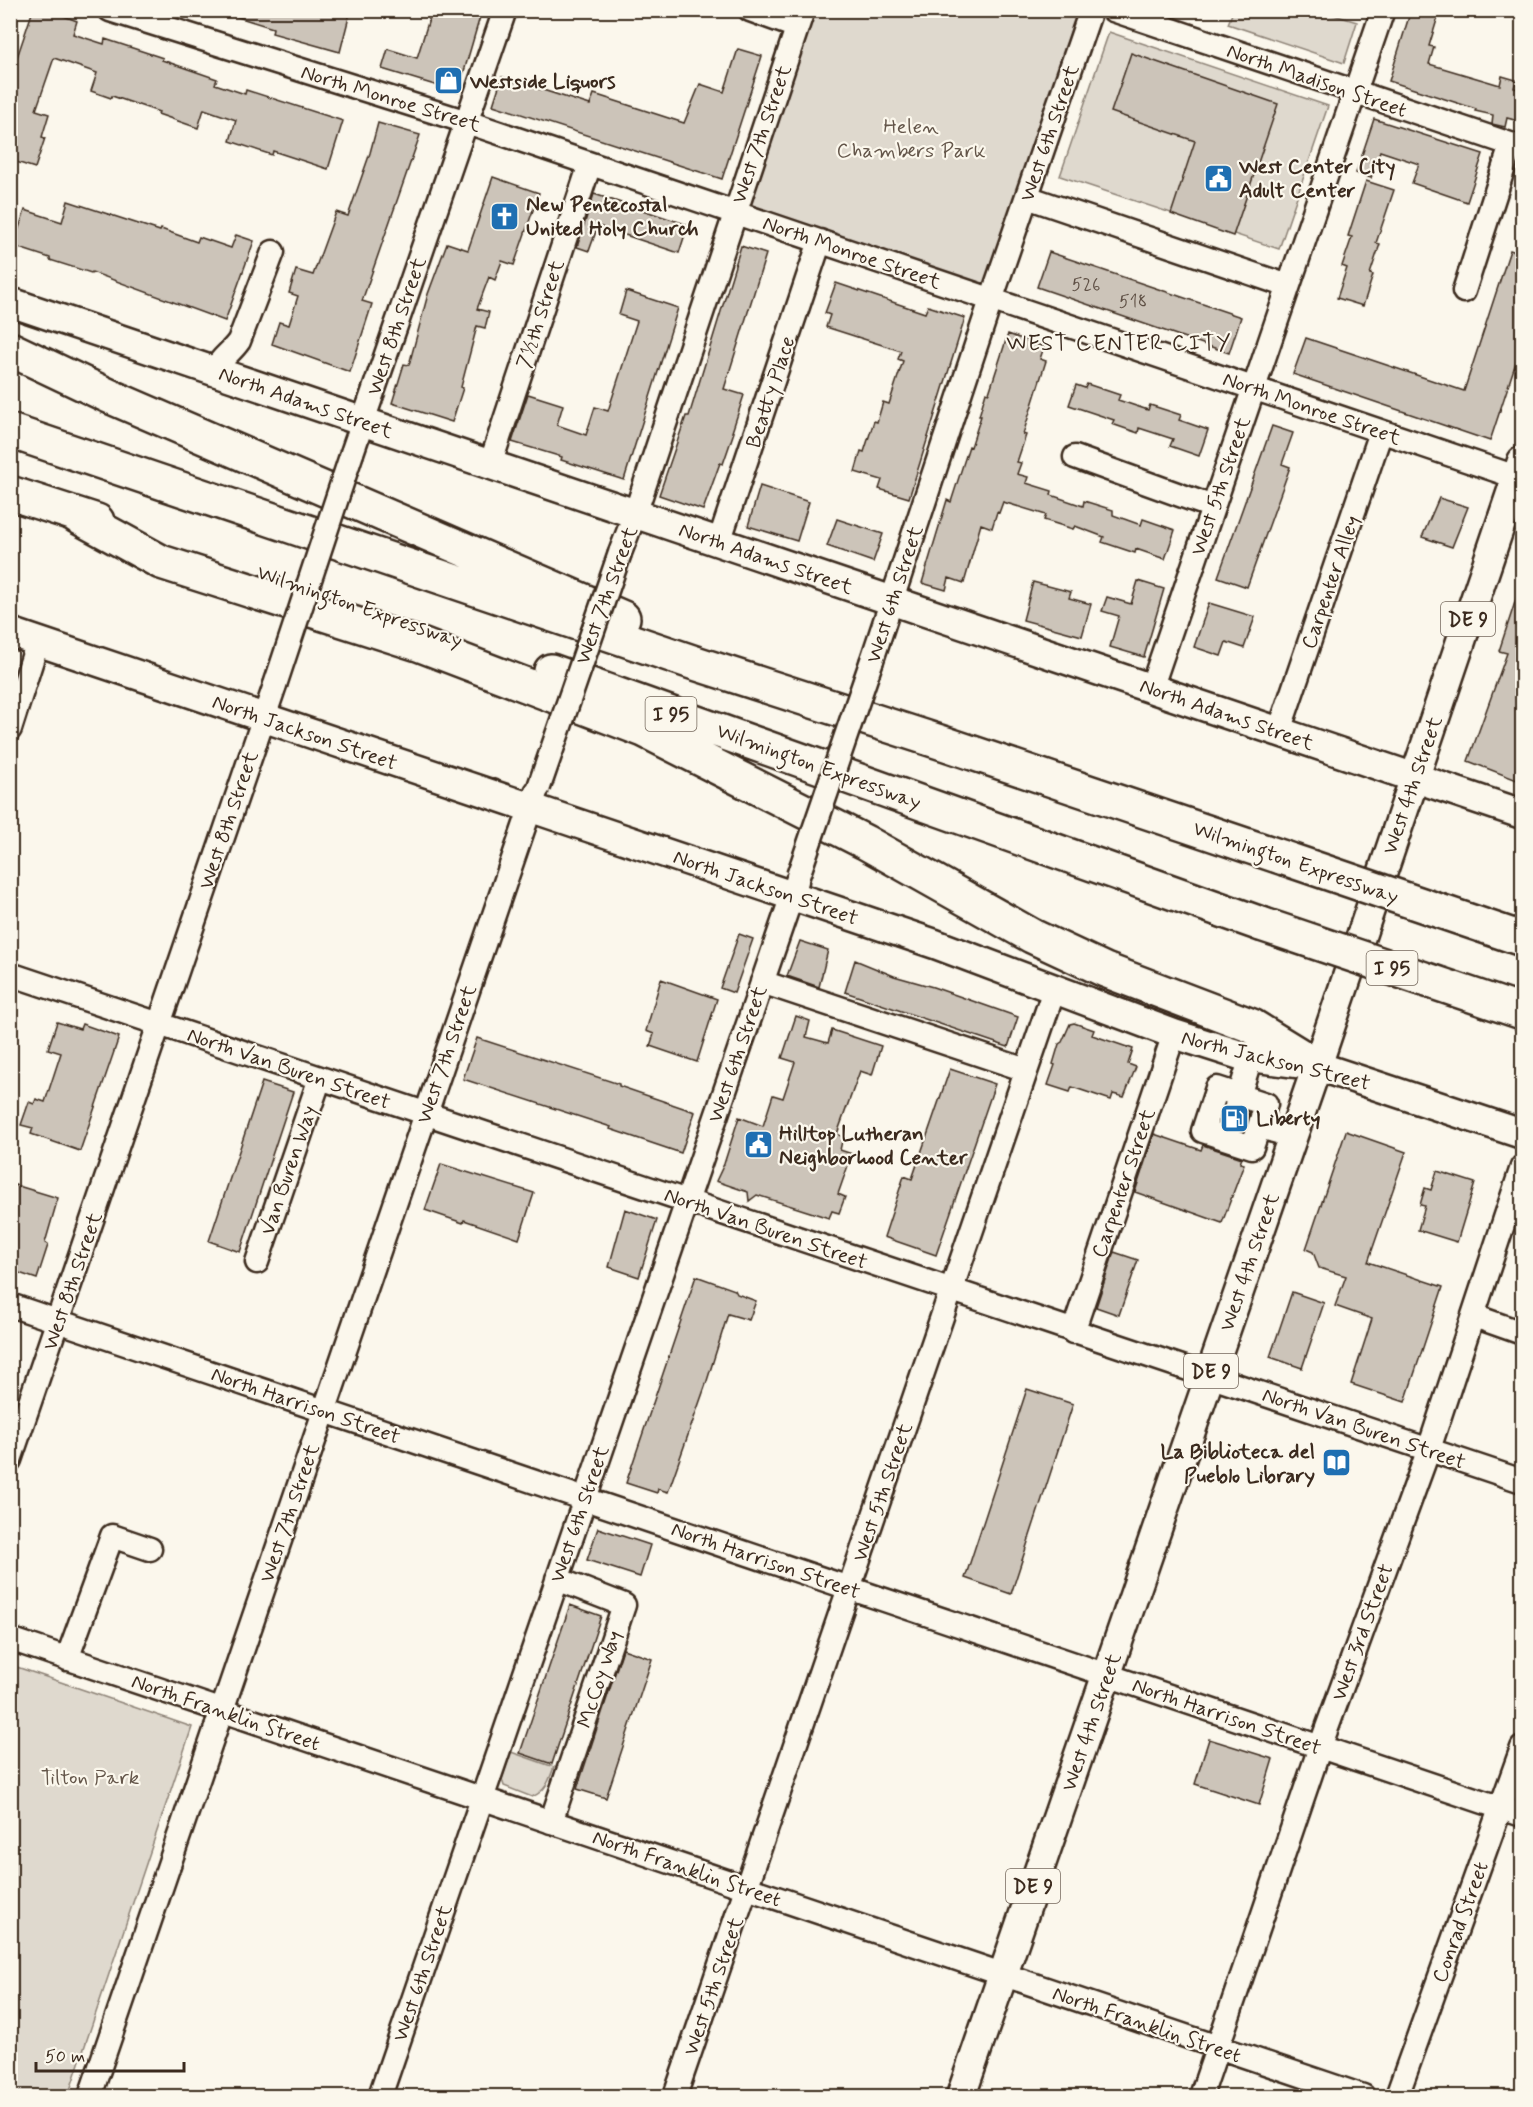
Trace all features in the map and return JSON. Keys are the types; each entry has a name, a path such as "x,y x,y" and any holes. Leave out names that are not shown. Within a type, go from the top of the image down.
{"highway":[{"path":"10,350 109,396 620,617 688,644 831,694 946,744"},
{"name":"Wilmington Expressway","path":"10,431 1522,939"},
{"name":"Wilmington Expressway","path":"10,493 77,516 178,545 512,657 1261,924 1522,1012"},
{"path":"77,516 161,562 422,645 644,730 865,842 1042,941 1105,970 1252,1026 1317,1066"}],"main road":[{"name":"North Adams Street","path":"10,302 1522,814"},
{"name":"West 4th Street","path":"960,2097 1521,472"},
{"name":"North Jackson Street","path":"10,632 263,718 535,797 795,886 935,945 1174,1034 1251,1057 1317,1066 1522,1134"}],"street":[{"name":"North Monroe Street","path":"110,10 466,122 1381,432 1521,472"},
{"name":"West 8th Street","path":"10,1460 505,10"},
{"path":"750,10 800,19"},
{"name":"West 6th Street","path":"380,2097 872,660 1091,10"},
{"name":"North Madison Street","path":"1113,10 1517,146"},
{"name":"West 5th Street","path":"1151,689 1383,10"},
{"name":"West 7th Street","path":"90,2097 535,797 635,514 800,19"},
{"path":"1464,291 1517,146"},
{"name":"7½th Street","path":"490,465 590,164"},
{"path":"1027,197 1288,286"},
{"name":"Beatty Place","path":"719,542 820,242"},
{"path":"214,371 221,358 239,341 273,252"},
{"name":"Carpenter Alley","path":"1279,731 1381,432"},
{"path":"1075,457 1213,507"},
{"path":"10,729 38,641"},
{"name":"North Van Buren Street","path":"10,974 1522,1482"},
{"path":"762,982 1026,1070"},
{"name":"West 5th Street","path":"675,2097 1054,990"},
{"name":"Carpenter Street","path":"1073,1332 1174,1034"},
{"path":"1238,1101 1251,1057"},
{"name":"Van Buren Way","path":"257,1262 320,1078"},
{"path":"1217,1088 1238,1101 1266,1104 1259,1127 1252,1148 1226,1135 1203,1131 1217,1088"},
{"path":"1259,1127 1293,1136"},
{"name":"West 3rd Street","path":"1201,2097 1320,1747 1429,1449 1522,1167"},
{"name":"North Harrison Street","path":"10,1305 1522,1815"},
{"path":"1474,1316 1522,1333"},
{"path":"67,1659 112,1536 150,1549"},
{"name":"McCoy Way","path":"551,1822 624,1605 557,1579"},
{"name":"North Franklin Street","path":"10,1639 1363,2097"},
{"name":"Conrad Street","path":"1397,2097 1522,1748"}],"green space":[{"name":"Helen Chambers Park","path":"803,11 1091,11 991,300 734,212"},
{"path":"1233,11 1321,11 1357,22 1344,63 1228,24"},
{"path":"1109,32 1328,106 1279,249 1060,176"},
{"name":"Tilton Park","path":"11,1665 192,1727 68,2096 11,2096"},
{"path":"511,1752 554,1767 546,1785 537,1795 532,1797 504,1786 502,1779"}],"building":[{"path":"33,10 48,10 77,21 73,34 104,44 105,39 217,79 215,84 245,94 246,90 343,121 328,169 273,151 272,155 230,141 236,120 204,109 198,128 158,114 159,112 91,91 97,73 54,58 36,110 49,114 42,137 45,138 35,168 10,160 10,78"},
{"path":"229,10 339,10 350,13 340,52 272,33 273,28 228,14"},
{"path":"439,10 482,10 458,92 382,69 388,49 417,58 430,16 437,18"},
{"path":"1411,10 1440,10 1429,46 1434,47 1429,64 1500,85 1502,76 1516,80 1514,88 1522,90 1522,122 1507,118 1505,127 1492,124 1493,115 1389,81"},
{"path":"738,49 762,56 722,179 493,105 502,77 590,105 594,94 684,123 700,84 724,92"},
{"name":"West Center City Adult Center","path":"1131,53 1278,104 1233,236 1171,214 1195,141 1111,112"},
{"path":"1374,119 1483,154 1467,202 1412,183 1419,164 1380,151 1371,178 1356,173"},
{"path":"378,123 420,135 362,301 372,304 350,372 272,344 279,322 289,325 298,296 289,293 296,270 313,275 336,212 348,216"},
{"path":"493,177 539,193 514,265 502,261 495,280 489,277 477,309 489,312 485,328 477,326 461,387 463,388 452,422 392,403 404,364 409,365 428,294 447,243 468,250"},
{"path":"1366,181 1394,190 1376,243 1380,244 1363,306 1337,298 1347,268 1342,266 1352,237 1348,236"},
{"path":"594,194 688,225 679,253 598,226 589,251 577,247"},
{"path":"68,201 197,242 199,237 231,248 236,235 254,241 225,321 92,272 13,246 25,210 62,222"},
{"path":"741,246 766,254 724,389 744,395 723,464 720,463 703,510 659,495 686,416 689,416"},
{"path":"1510,250 1522,254 1522,344 1490,441 1293,374 1306,338 1464,391"},
{"path":"1049,252 1241,317 1229,353 1037,287"},
{"path":"836,283 925,313 928,306 965,318 909,498 879,489 882,480 855,472 861,451 864,452 883,402 889,404 903,361 898,359 901,351 826,327 830,315 825,313"},
{"path":"626,291 678,308 624,480 561,460 562,457 512,442 528,394 563,405 557,425 586,435 595,407 608,411 637,321 619,315"},
{"path":"1008,334 1044,347 1040,359 1046,361 1023,434 1026,435 1017,462 1021,463 1017,474 1028,477 1026,483 1052,491 1051,495 1083,506 1084,501 1113,510 1113,515 1141,525 1143,519 1175,530 1165,559 1136,549 1135,553 1102,542 1104,537 1075,526 1073,529 1044,520 1046,515 1003,502 992,528 981,524 964,583 949,578 946,590 922,583 947,500 951,502 981,416 979,416 986,392 989,393"},
{"path":"1087,384 1120,395 1118,400 1148,410 1150,405 1181,415 1179,420 1208,430 1199,456 1170,446 1173,439 1139,428 1138,433 1112,424 1114,420 1069,405 1076,385 1085,388"},
{"path":"1272,426 1293,433 1282,464 1290,467 1247,587 1218,577"},
{"path":"760,486 809,502 797,541 748,526"},
{"path":"1439,498 1468,507 1452,547 1422,537"},
{"path":"837,519 883,534 873,562 827,546"},
{"path":"1138,581 1164,589 1144,657 1110,647 1119,616 1102,611 1107,597 1131,604"},
{"path":"1033,582 1071,592 1069,598 1091,604 1082,636 1023,620"},
{"path":"1519,590 1522,590 1522,782 1468,761 1507,653 1499,651"},
{"path":"1209,603 1255,617 1244,648 1226,642 1221,656 1194,647"},
{"path":"739,934 753,939 734,993 720,988"},
{"path":"800,941 828,950 819,987 787,976"},
{"path":"855,960 894,976 1018,1017 1008,1047 845,992"},
{"path":"661,979 717,999 697,1062 650,1046 654,1034 646,1031"},
{"path":"796,1016 810,1021 806,1037 828,1043 832,1030 881,1046 872,1075 860,1071 837,1134 843,1137 840,1150 852,1154 838,1194 845,1197 839,1213 832,1211 829,1218 757,1195 749,1201 748,1192 716,1181 739,1117 763,1126 773,1095 783,1098 795,1062 782,1058"},
{"path":"57,1022 80,1029 82,1024 119,1037 80,1151 31,1134 33,1128 21,1125 29,1102 34,1104 36,1099 45,1102 61,1053 48,1049"},
{"path":"1074,1023 1094,1030 1092,1035 1133,1049 1128,1064 1136,1067 1124,1097 1113,1094 1111,1100 1072,1087 1070,1092 1048,1085 1059,1044 1070,1024"},
{"path":"477,1038 619,1084 619,1086 695,1112 681,1153 610,1129 611,1127 463,1079"},
{"path":"950,1069 995,1084 936,1255 884,1237 904,1176 912,1179"},
{"path":"262,1082 293,1092 240,1252 209,1241"},
{"path":"1224,1111 1233,1119 1240,1119 1249,1113 1244,1130 1220,1122"},
{"path":"1346,1131 1406,1152 1368,1262 1443,1287 1405,1402 1351,1384 1372,1319 1335,1306 1346,1276 1319,1268 1313,1252 1306,1249"},
{"path":"1154,1134 1201,1150 1203,1145 1242,1158 1240,1163 1244,1164 1222,1223 1135,1192"},
{"path":"441,1164 534,1193 519,1239 464,1220 463,1223 425,1210"},
{"path":"1437,1171 1475,1183 1457,1242 1418,1230 1425,1206 1420,1205 1425,1188 1431,1190"},
{"path":"15,1185 58,1198 45,1243 48,1245 37,1279 10,1270 10,1200"},
{"path":"625,1209 657,1220 639,1277 609,1267"},
{"path":"1114,1252 1138,1260 1119,1315 1096,1307"},
{"path":"696,1276 735,1290 737,1294 756,1301 749,1320 728,1314 668,1492 658,1489 657,1493 626,1483"},
{"path":"1292,1292 1324,1303 1302,1368 1270,1357"},
{"path":"1027,1389 1073,1404 1011,1594 965,1578"},
{"path":"598,1528 650,1545 640,1577 587,1560"},
{"path":"570,1605 601,1616 552,1764 520,1753"},
{"path":"623,1649 652,1659 606,1798 577,1789"},
{"path":"1209,1739 1273,1759 1259,1805 1195,1784"}],"tunnel":[{"path":"1227,1131 1236,1106"}],"place":[{"name":"Westside Liquors","path":"449,81"},
{"name":"West Center City Adult Center","path":"1218,178"},
{"name":"New Pentecostal United Holy Church","path":"505,216"},
{"name":"Liberty","path":"1235,1118"},
{"name":"Hilltop Lutheran Neighborhood Center","path":"758,1145"},
{"name":"La Biblioteca del Pueblo Library","path":"1336,1463"}],"district":[{"name":"WEST CENTER CITY","path":"1119,342"}]}
